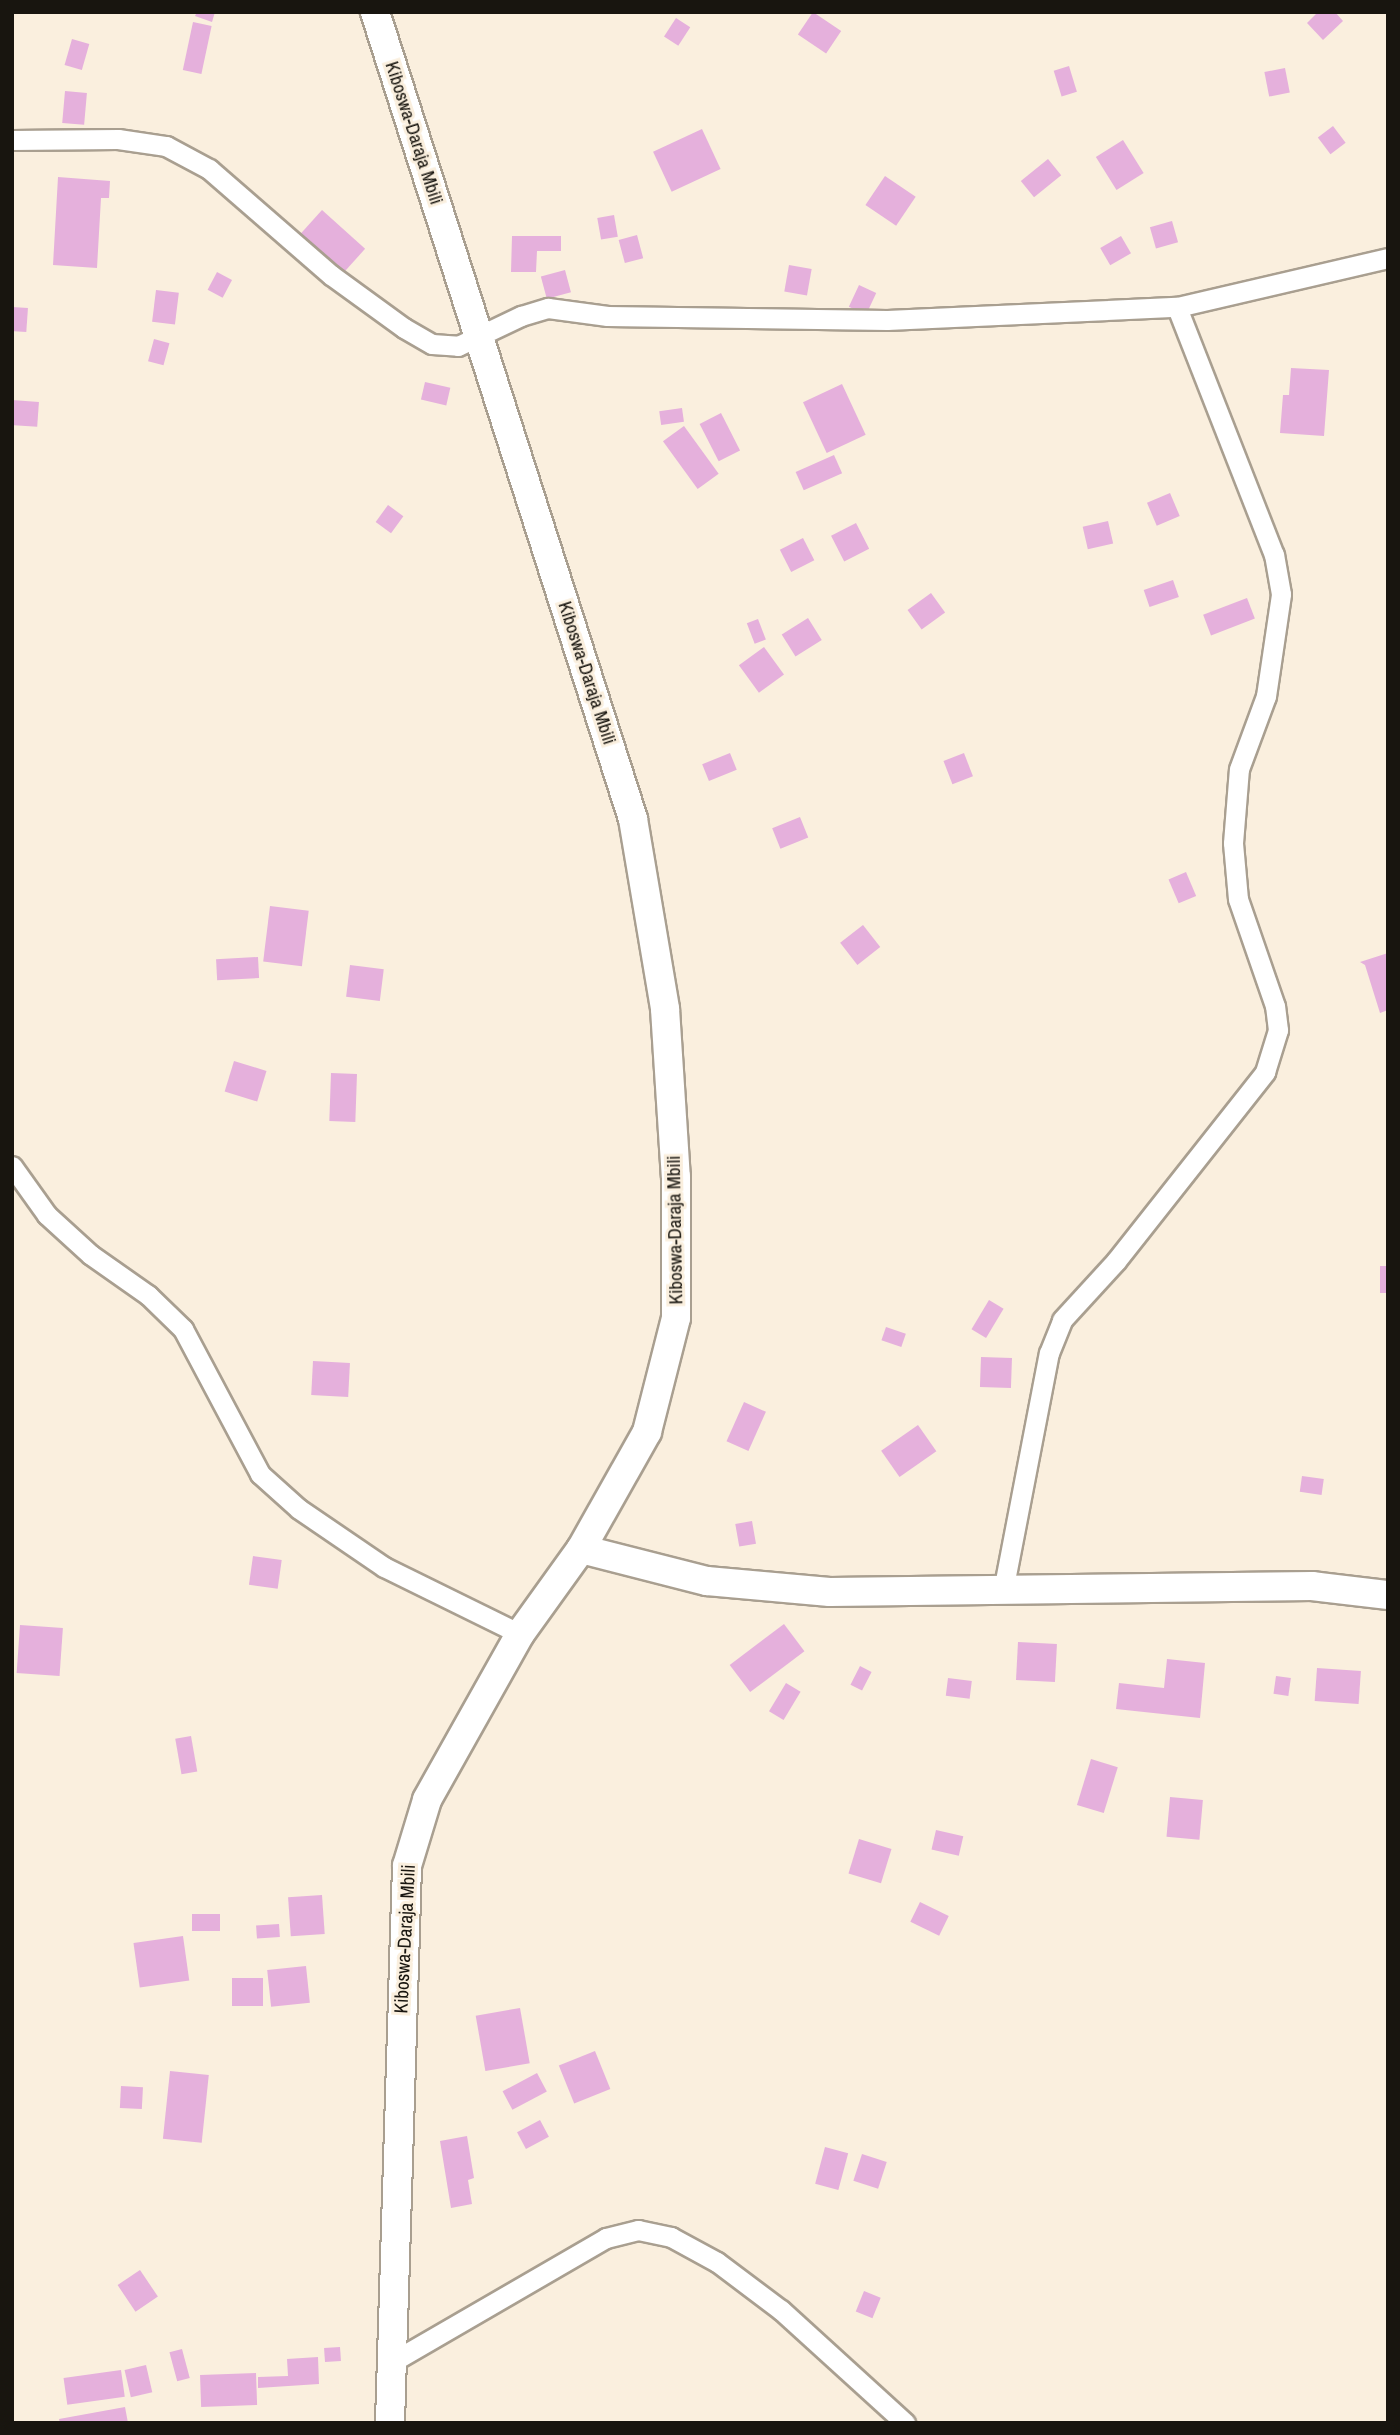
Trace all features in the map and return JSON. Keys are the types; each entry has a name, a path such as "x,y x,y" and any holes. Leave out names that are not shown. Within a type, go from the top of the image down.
{"main road":[{"name":"Kiboswa-Daraja Mbili","path":"376,12 633,819 665,1009 676,1177 676,1318 647,1432 581,1549 520,1634 428,1800 407,1866 390,2423"},
{"path":"581,1549 707,1581 830,1592 1312,1586 1388,1594"}],"street":[{"path":"12,140 118,139 166,146 209,169 331,275 404,328 432,344 458,346 548,308 607,316 887,320 1177,307 1388,258"},
{"path":"1003,1591 1049,1353 1062,1320 1116,1261 1265,1072 1278,1030 1275,1006 1238,899 1233,843 1239,769 1266,696 1281,594 1274,555 1177,307"},
{"path":"12,1166 47,1215 91,1255 148,1295 183,1329 212,1377 235,1432 270,1483 299,1509 384,1567 520,1634"},
{"path":"392,2362 606,2238 638,2230 671,2237 717,2262 781,2311 905,2423"}],"building":[{"path":"197,12 215,12 212,22 195,16"},
{"path":"813,12 841,31 826,53 798,34"},
{"path":"1318,12 1335,12 1343,21 1323,40 1307,23"},
{"path":"676,18 690,27 678,46 664,36"},
{"path":"193,22 212,26 201,74 183,70"},
{"path":"72,39 89,44 82,70 65,65"},
{"path":"1069,66 1077,92 1062,96 1054,71"},
{"path":"1285,68 1290,93 1269,97 1264,72"},
{"path":"65,91 87,93 84,125 62,123"},
{"path":"1333,126 1346,143 1330,154 1318,137"},
{"path":"702,129 721,169 672,192 653,152"},
{"path":"1123,140 1144,173 1117,190 1096,157"},
{"path":"1048,159 1061,175 1034,197 1021,181"},
{"path":"885,176 916,197 896,226 865,205"},
{"path":"58,177 110,181 109,198 101,198 97,268 53,265"},
{"path":"322,210 365,249 340,277 297,238"},
{"path":"614,215 618,237 601,240 597,218"},
{"path":"1172,221 1178,242 1156,248 1150,227"},
{"path":"637,235 643,258 625,263 619,240"},
{"path":"512,236 561,236 561,251 537,251 536,272 511,272"},
{"path":"1121,236 1131,253 1110,265 1100,248"},
{"path":"789,265 812,269 807,296 784,292"},
{"path":"565,270 571,292 547,299 541,276"},
{"path":"217,272 232,280 223,298 208,290"},
{"path":"859,285 876,293 866,315 849,307"},
{"path":"156,290 179,293 175,325 152,322"},
{"path":"12,307 28,308 26,332 12,331"},
{"path":"154,339 169,343 164,365 148,361"},
{"path":"1291,368 1329,370 1324,436 1280,433 1283,395 1289,395"},
{"path":"425,382 450,388 446,405 421,400"},
{"path":"842,384 866,435 827,453 803,402"},
{"path":"12,400 39,402 37,427 12,425"},
{"path":"682,408 684,422 661,425 659,411"},
{"path":"721,413 740,450 719,461 700,424"},
{"path":"684,426 719,474 698,489 663,441"},
{"path":"834,455 842,473 804,490 796,472"},
{"path":"1170,493 1180,516 1157,526 1147,503"},
{"path":"388,505 403,516 391,533 376,522"},
{"path":"1108,521 1113,543 1088,549 1083,527"},
{"path":"856,523 869,549 844,562 831,536"},
{"path":"803,538 814,560 791,572 780,550"},
{"path":"1173,580 1179,597 1150,607 1144,590"},
{"path":"931,593 945,612 922,629 908,610"},
{"path":"1247,598 1255,619 1211,635 1203,615"},
{"path":"808,618 822,640 795,656 782,634"},
{"path":"758,619 766,640 755,644 747,623"},
{"path":"764,647 784,675 759,693 739,665"},
{"path":"730,753 737,770 709,781 702,764"},
{"path":"964,753 973,776 952,784 943,761"},
{"path":"800,817 808,837 780,849 772,828"},
{"path":"1186,872 1196,896 1179,903 1169,879"},
{"path":"270,906 309,911 302,966 263,962"},
{"path":"863,925 880,947 857,965 840,943"},
{"path":"1388,953 1388,1010 1380,1013 1365,965 1360,962"},
{"path":"258,957 259,978 217,980 216,959"},
{"path":"350,965 384,969 380,1001 346,997"},
{"path":"234,1061 267,1071 257,1102 225,1092"},
{"path":"331,1073 357,1074 355,1122 329,1121"},
{"path":"1380,1266 1388,1266 1388,1293 1380,1293"},
{"path":"989,1300 1004,1309 986,1338 971,1329"},
{"path":"886,1327 906,1334 901,1347 881,1340"},
{"path":"981,1357 1012,1358 1011,1388 980,1387"},
{"path":"313,1361 350,1363 348,1397 311,1395"},
{"path":"744,1402 766,1412 748,1451 727,1441"},
{"path":"918,1425 936,1451 899,1477 881,1451"},
{"path":"1302,1476 1324,1479 1322,1495 1300,1492"},
{"path":"752,1521 756,1544 739,1547 735,1524"},
{"path":"253,1556 282,1560 278,1589 249,1585"},
{"path":"784,1624 804,1651 750,1692 730,1665"},
{"path":"20,1625 63,1628 60,1676 17,1673"},
{"path":"1018,1642 1057,1644 1055,1682 1016,1680"},
{"path":"1167,1659 1205,1663 1200,1718 1116,1709 1119,1683 1164,1688"},
{"path":"860,1666 872,1672 862,1691 850,1685"},
{"path":"1317,1668 1361,1671 1359,1704 1315,1701"},
{"path":"1276,1676 1291,1678 1288,1696 1273,1694"},
{"path":"948,1678 972,1681 970,1699 946,1696"},
{"path":"786,1683 801,1692 784,1720 769,1711"},
{"path":"191,1736 197,1771 181,1774 175,1739"},
{"path":"1091,1759 1118,1767 1104,1813 1077,1805"},
{"path":"1170,1797 1203,1800 1199,1840 1167,1837"},
{"path":"936,1830 963,1836 959,1856 932,1849"},
{"path":"859,1839 892,1849 881,1883 848,1873"},
{"path":"322,1895 325,1934 291,1936 288,1897"},
{"path":"920,1902 949,1916 939,1936 910,1922"},
{"path":"192,1914 220,1914 220,1931 192,1931"},
{"path":"279,1924 280,1937 257,1939 256,1926"},
{"path":"183,1936 189,1981 140,1988 133,1943"},
{"path":"306,1966 310,2003 271,2007 267,1970"},
{"path":"232,1978 263,1978 263,2006 232,2006"},
{"path":"520,2008 530,2063 485,2071 476,2016"},
{"path":"595,2051 610,2089 574,2104 559,2066"},
{"path":"170,2071 209,2075 202,2143 163,2139"},
{"path":"537,2073 547,2092 512,2110 503,2091"},
{"path":"121,2086 143,2087 142,2109 120,2108"},
{"path":"540,2120 549,2137 526,2149 517,2132"},
{"path":"467,2136 474,2178 468,2180 472,2204 451,2208 440,2141"},
{"path":"825,2147 848,2153 838,2190 815,2184"},
{"path":"862,2154 887,2162 878,2189 853,2181"},
{"path":"140,2270 158,2297 136,2312 118,2285"},
{"path":"864,2291 881,2298 872,2318 856,2311"},
{"path":"340,2347 341,2361 325,2362 324,2348"},
{"path":"182,2349 190,2378 177,2381 169,2352"},
{"path":"318,2357 319,2384 258,2388 258,2377 288,2376 287,2359"},
{"path":"146,2365 152,2392 131,2397 125,2370"},
{"path":"121,2370 125,2397 67,2405 64,2378"},
{"path":"256,2373 257,2405 201,2407 200,2375"},
{"path":"125,2407 128,2423 60,2423 59,2419"}]}
